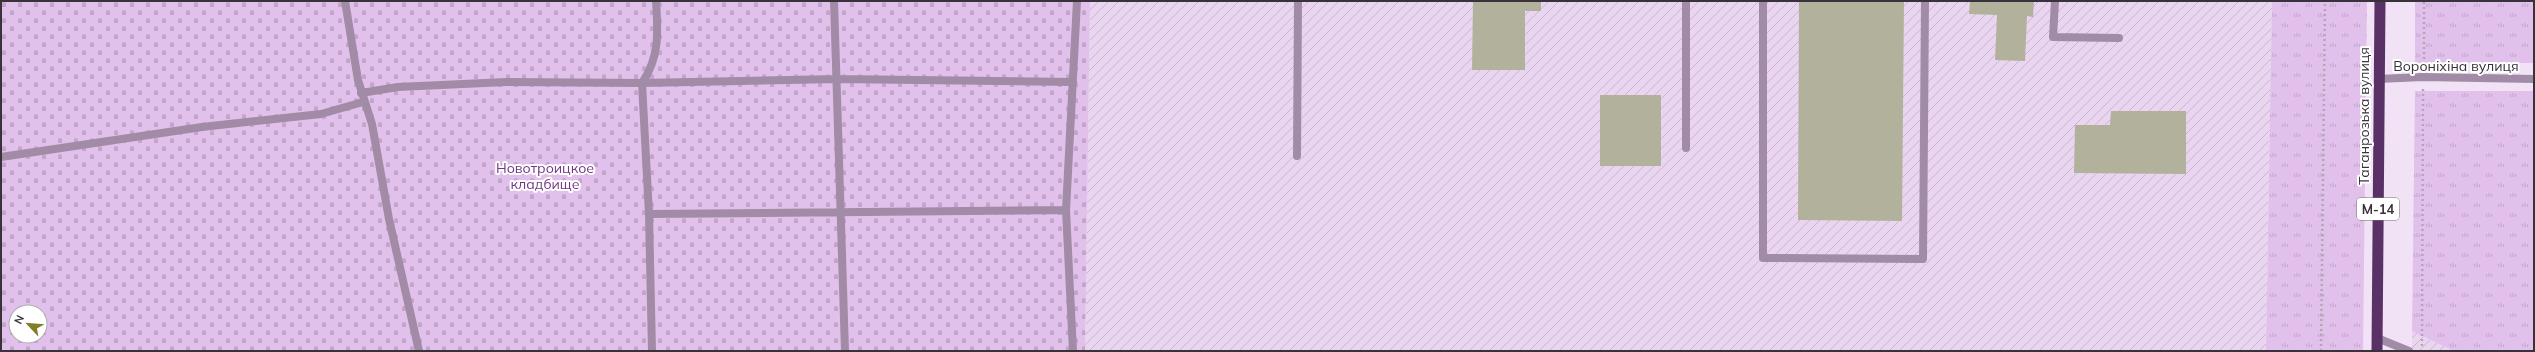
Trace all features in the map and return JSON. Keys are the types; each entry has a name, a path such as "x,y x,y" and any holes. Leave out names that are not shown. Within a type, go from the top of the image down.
{"highway":[{"name":"Таганрозька вулиця","path":"2377,351 2378,79 2380,1"}],"street":[{"path":"345,1 361,93 372,124 389,219 419,351"},
{"path":"652,351 649,214 642,83 651,70 658,44 656,1"},
{"path":"834,1 842,213 845,351"},
{"path":"1073,351 1066,210 1077,1"},
{"path":"1297,156 1298,1"},
{"path":"1686,1 1686,148"},
{"path":"1763,1 1762,258 1916,259 1923,259 1925,1"},
{"path":"2055,1 2053,37 2119,38"},
{"name":"Вороніхіна вулиця","path":"2378,79 2423,77 2534,79"},
{"path":"361,93 398,87 506,82 642,83 837,79 1073,82"},
{"path":"1,157 202,127 321,114 363,102"},
{"path":"649,214 1066,210"},
{"path":"2377,338 2410,351"}],"path":[{"path":"2320,351 2325,1"},
{"path":"2422,351 2424,1"}],"shaded area":[{"path":"1090,1 2272,1 2266,351 1085,351"},
{"path":"2412,331 2454,351 2412,351"}],"green space":[{"name":"Новотроицкое кладбище","path":"1,1 1090,1 1085,351 1,351"},
{"path":"2272,1 2367,1 2363,351 2266,351"},
{"path":"2415,1 2534,1 2534,63 2415,63"},
{"path":"2415,91 2534,91 2534,351 2454,351 2412,331"}],"building":[{"path":"1473,1 1541,1 1541,11 1525,11 1525,70 1472,70"},
{"path":"1799,1 1904,1 1902,221 1798,220"},
{"path":"1970,1 2034,1 2033,17 2027,16 2025,61 1995,60 1997,15 1969,14"},
{"path":"1600,95 1661,95 1661,166 1600,166"},
{"path":"2111,111 2186,111 2186,174 2074,173 2075,125 2110,125"}]}
